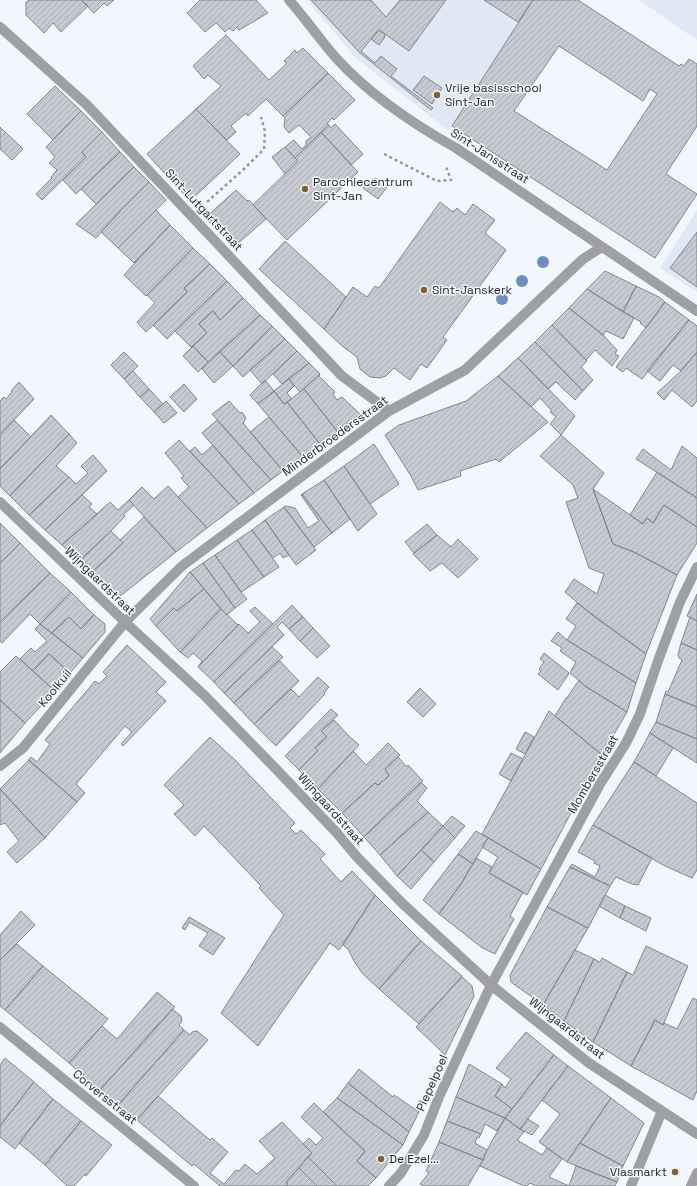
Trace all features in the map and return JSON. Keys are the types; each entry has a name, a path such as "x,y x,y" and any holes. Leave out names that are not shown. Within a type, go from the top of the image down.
{"street":[{"name":"Sint-Jansstraat","path":"289,0 302,14 337,59 368,89 439,139 456,148 697,311"},
{"name":"Sint-Lutgartstraat","path":"0,26 87,105 342,376 389,411"},
{"name":"Minderbroedersstraat","path":"125,622 182,566 389,411 465,370 583,259 602,247"},
{"name":"Wijngaardstraat","path":"0,502 125,622 204,695 403,904 491,985 589,1062 662,1111"},
{"name":"Mombersstraat","path":"491,985 600,784 626,744 640,714 680,602 697,567"},
{"name":"Koolkuil","path":"0,766 23,748 125,622"},
{"name":"Piepelpoel","path":"389,1186 401,1174 424,1135 439,1097 491,985"},
{"name":"Corversstraat","path":"0,1027 194,1186"},
{"path":"630,1186 662,1111 697,1134"},
{"path":"691,1186 697,1173"}],"path":[{"path":"191,216 264,149 265,131 261,118"},
{"path":"384,154 437,181 451,180 447,169"}],"shaded area":[{"name":"Vrije basisschool Sint-Jan","path":"307,0 533,0 449,131 356,58"},
{"path":"639,0 697,0 697,40"},
{"path":"697,210 697,292 660,268"}],"building":[{"path":"29,0 81,0 88,6 61,32 53,23 44,33 26,15 26,2"},
{"path":"81,0 114,0 107,6 104,3 94,13"},
{"path":"200,0 256,0 268,13 239,30 237,27 233,31 229,28 225,32 216,23 205,32 187,13"},
{"path":"311,0 371,0 386,17 400,0 446,0 409,51 379,30 361,51 375,63 381,56 397,69 391,76 433,108 431,110 360,53"},
{"path":"484,0 533,0 518,22"},
{"path":"533,0 578,0 679,66 681,64 684,66 689,59 697,64 697,126 666,174 697,194 655,258 452,126","holes":["559,46 643,101 650,89 657,94 607,170 514,111"]},
{"path":"379,30 385,34 385,37 379,45 371,39"},
{"path":"226,35 269,80 287,63 284,61 295,50 297,53 303,48 328,73 283,116 266,99 248,116 246,113 231,126 236,132 227,140 196,109 221,86 208,75 204,79 193,66"},
{"path":"328,73 355,100 334,120 332,118 327,124 329,125 295,158 285,147 294,140 302,149 306,145 306,141 311,137 299,125 289,133 284,127 285,118 283,116"},
{"path":"424,76 442,88 432,104 413,90"},
{"path":"55,86 81,111 53,140 27,114"},
{"path":"196,109 240,154 190,201 147,154"},
{"path":"81,111 102,132 82,152 86,157 42,200 36,194 52,178 51,177 57,170 49,163 55,157 46,147"},
{"path":"335,124 363,154 351,165 321,132 329,125 331,128"},
{"path":"0,127 23,149 12,160 0,149"},
{"path":"102,132 120,152 76,194 63,180 86,157 82,152"},
{"name":"Parochiecentrum Sint-Jan","path":"321,132 358,172 287,240 253,205 298,161 295,158"},
{"path":"285,147 298,161 285,174 272,157"},
{"path":"120,152 134,167 96,204 81,189"},
{"path":"134,167 149,182 96,238 76,224"},
{"path":"375,178 387,187 378,199 363,188"},
{"path":"149,182 166,200 118,248 101,232"},
{"path":"236,190 247,201 249,200 266,219 235,246 205,218"},
{"name":"Sint-Janskerk","path":"440,202 453,212 457,208 465,215 473,204 495,220 485,233 506,250 443,337 447,340 427,368 421,364 410,380 394,368 386,376 379,378 370,377 360,369 357,357 342,346 324,329 353,287 367,297 375,286 379,288"},
{"path":"156,210 170,225 134,263 118,248"},
{"path":"170,225 193,248 146,296 124,275"},
{"path":"697,232 697,287 670,268"},
{"path":"285,241 346,297 324,329 259,269"},
{"path":"193,248 210,264 184,288 187,292 146,332 137,322 155,303 147,295"},
{"path":"210,264 227,281 167,339 153,325 187,292 184,288"},
{"path":"605,271 636,286 623,312 587,289"},
{"path":"227,281 243,298 220,320 213,311 199,324 207,333 191,347 175,331"},
{"path":"636,286 659,297 665,302 646,328 640,323 641,322 623,312"},
{"path":"587,289 634,318 623,339 606,331 603,335 569,308"},
{"path":"243,298 260,315 208,362 193,346 207,333 199,324 213,311 220,320"},
{"path":"665,302 689,320 642,379 626,368 623,372 616,367"},
{"path":"569,308 603,335 617,350 615,354 619,356 612,366 595,350 586,360 552,325"},
{"path":"260,315 272,326 233,366 220,352"},
{"path":"689,320 697,326 697,352 681,371 673,365 660,381 647,371"},
{"path":"552,325 587,361 581,367 593,380 583,391 535,342"},
{"path":"272,326 285,339 243,377 233,366"},
{"path":"285,339 297,351 262,384 250,370"},
{"path":"535,342 583,391 575,400 556,382 548,389 518,358"},
{"path":"193,346 208,362 198,372 183,356"},
{"path":"297,351 309,363 282,384 273,374"},
{"path":"124,352 138,366 124,379 111,365"},
{"path":"220,352 233,366 214,383 202,369"},
{"path":"697,352 697,401 692,407 672,390 664,400 657,393 681,371"},
{"path":"518,358 575,416 561,435 550,424 556,417 550,412 552,411 540,398 531,407 498,376"},
{"path":"309,363 320,374 300,392 289,379"},
{"path":"133,371 149,389 140,397 124,379"},
{"path":"320,374 319,376 335,392 333,394 337,400 342,397 360,414 337,431 304,389"},
{"path":"498,376 548,422 499,462 496,459 460,471 461,476 418,490 411,476 385,435 399,425 466,401"},
{"path":"289,379 294,386 287,393 292,399 284,404 274,391"},
{"path":"265,380 274,391 258,404 250,395"},
{"path":"19,382 34,399 0,435 0,401 4,397 6,399"},
{"path":"184,384 197,399 184,412 170,397"},
{"path":"149,389 163,404 154,412 140,397"},
{"path":"304,389 337,431 320,444 287,402"},
{"path":"274,391 284,404 287,402 320,444 303,457 258,404"},
{"path":"166,401 177,413 164,423 154,412"},
{"path":"229,401 240,413 242,412 246,418 243,423 283,471 271,480 212,414"},
{"path":"51,415 69,434 10,496 0,486 0,469"},
{"path":"269,417 303,457 283,471 250,432"},
{"path":"14,420 31,437 0,469 0,435"},
{"path":"217,420 271,480 254,493 202,433"},
{"path":"69,434 77,443 56,466 69,477 29,515 10,496"},
{"path":"561,435 604,473 593,489 613,544 636,553 677,575 646,654 592,615 565,592 574,579 597,594 604,574 589,568 566,502 578,498 573,485 540,456"},
{"path":"179,440 239,504 207,528 178,497 189,487 181,478 184,476 165,453"},
{"path":"374,444 399,484 370,504 344,466"},
{"path":"213,445 254,493 239,504 190,451 195,447 202,455"},
{"path":"682,446 697,458 697,498 636,459 643,449 671,470"},
{"path":"93,455 107,471 45,530 29,515 69,477 76,484 88,473 81,466"},
{"path":"344,466 377,514 358,531 324,480"},
{"path":"657,472 697,498 697,527 664,505 653,523 647,518 643,524 630,515"},
{"path":"324,480 350,519 332,533 302,494"},
{"path":"168,486 207,528 176,552 129,500 142,487 154,499"},
{"path":"593,489 643,524 647,518 653,523 664,505 697,527 697,543 677,575 636,553 613,544"},
{"path":"302,494 332,533 314,547 284,507 295,508 308,528 319,521 301,495"},
{"path":"82,495 92,504 89,507 97,514 62,545 45,530"},
{"path":"129,500 134,505 123,515 125,516 79,561 62,545 110,502 118,510"},
{"path":"284,507 316,550 296,565 265,520"},
{"path":"144,517 176,552 119,597 91,573 123,543 120,540"},
{"path":"265,520 289,555 283,558 280,553 273,558 252,530"},
{"path":"0,523 20,543 0,563"},
{"path":"427,524 437,535 414,553 405,542"},
{"path":"252,530 279,567 264,577 237,540"},
{"path":"111,531 123,543 91,573 79,561"},
{"path":"437,535 451,547 458,539 478,559 458,578 442,563 430,571 413,554"},
{"path":"237,540 264,577 241,592 215,555"},
{"path":"20,543 50,573 0,622 0,563"},
{"path":"215,555 247,599 235,608 203,563"},
{"path":"203,563 235,608 227,615 190,572"},
{"path":"190,572 204,589 177,611 174,608 156,626 150,619"},
{"path":"50,573 71,592 40,624 30,614 2,643 0,641 0,622"},
{"path":"204,589 221,609 180,652 156,626 174,608 177,611"},
{"path":"71,592 94,615 81,629 69,617 52,633 40,624"},
{"path":"697,594 697,621 687,616"},
{"path":"577,603 646,654 636,683 567,640 576,626 566,619"},
{"path":"292,605 303,617 289,629 282,622 277,627 284,635 224,693 214,682"},
{"path":"255,607 273,624 214,682 198,667 239,624 248,633 260,622 250,611"},
{"path":"221,609 238,625 198,667 202,661 193,653 188,658 180,652"},
{"path":"94,615 105,624 105,632 83,658 52,633 69,617 81,629"},
{"path":"303,617 313,628 300,641 289,629"},
{"path":"690,617 697,621 697,650 681,643"},
{"path":"40,624 83,658 70,673 49,654 33,671 20,659 31,648 35,652 47,641 35,629"},
{"path":"313,628 330,646 317,658 300,641"},
{"path":"558,632 567,640 636,683 627,712 585,686 570,673 576,662 560,651 562,648 551,641"},
{"path":"681,643 697,650 697,707 665,694 666,691 668,692 682,660 678,655"},
{"path":"127,645 166,682 156,692 166,701 123,746 121,744 132,732 125,726 76,784 85,793 77,802 28,760 31,757 37,762 50,744 45,740 95,681 99,684 107,676 103,672"},
{"path":"272,647 283,657 234,703 224,693"},
{"path":"544,653 569,673 558,690 538,674 541,671 539,669 544,662 540,659"},
{"path":"49,654 70,673 55,691 33,671"},
{"path":"16,656 55,691 25,723 0,700 0,672"},
{"path":"279,660 299,681 254,724 234,703"},
{"path":"318,677 329,687 324,693 325,694 276,746 254,724 291,689 299,697"},
{"path":"579,680 585,686 627,712 602,755 555,716"},
{"path":"420,688 436,704 423,717 407,702"},
{"path":"665,694 697,707 697,739 656,722"},
{"path":"0,700 25,723 0,753"},
{"path":"331,709 338,715 321,731 327,737 315,748 318,751 299,770 285,756"},
{"path":"549,711 602,755 541,869 482,834"},
{"path":"334,720 359,745 318,789 299,770 318,751 315,748 327,737 321,731"},
{"path":"656,722 697,739 697,763 650,733"},
{"path":"525,732 534,737 525,754 516,749"},
{"path":"650,733 673,748 656,776 634,762"},
{"path":"210,737 236,761 295,823 290,828 296,834 301,830 325,854 320,859 341,882 352,871 375,895 339,950 330,943 258,1046 221,1013 284,915 259,888 261,886 204,826 195,836 174,814 184,805 164,785"},
{"path":"388,743 400,755 385,769 389,776 378,785 375,783 342,813 318,789 353,751 366,765"},
{"path":"511,753 523,759 511,781 499,774"},
{"path":"398,757 423,781 364,837 342,813 375,783 378,785 389,776 385,769"},
{"path":"29,760 77,802 45,838 0,789"},
{"path":"634,762 697,803 697,870 692,878 665,866 593,825"},
{"path":"421,782 427,788 417,801 428,812 380,855 364,837"},
{"path":"0,789 45,838 17,863 7,852 19,841 5,823 0,825"},
{"path":"428,812 443,826 397,876 380,855"},
{"path":"452,816 465,826 455,838 443,826"},
{"path":"593,825 652,858 638,885 616,877 610,886 570,867 572,864 595,877 600,866 594,863 595,861 578,852"},
{"path":"443,826 455,838 434,862 421,850"},
{"path":"476,831 488,838 473,864 458,854"},
{"path":"488,838 541,869 527,895 489,873 498,857 482,847"},
{"path":"421,850 434,862 411,889 397,876"},
{"path":"458,854 473,864 461,884 439,914 423,900"},
{"path":"476,858 492,867 489,873 523,892 510,916 514,919 495,954 481,947 439,914 461,884"},
{"path":"570,867 610,886 588,928 547,907"},
{"path":"375,895 421,941 379,989 362,973 348,949 343,945"},
{"path":"605,895 625,906 620,918 599,906"},
{"path":"625,906 651,918 646,931 620,918"},
{"path":"547,907 588,928 543,1005 511,982 510,975"},
{"path":"21,911 35,925 0,960 0,935"},
{"path":"189,917 225,938 213,955 199,946 208,933 189,922 185,930 182,928"},
{"path":"421,941 462,976 419,1024 379,989"},
{"path":"17,944 43,966 5,1010 0,1006 0,960"},
{"path":"646,946 688,966 663,1025 655,1020 631,1066 593,1042 627,972 633,975"},
{"path":"575,950 594,959 564,1021 543,1005"},
{"path":"602,958 627,972 593,1042 564,1021 594,959 600,962"},
{"path":"43,966 108,1019 69,1063 5,1010"},
{"path":"462,977 472,986 474,996 445,1055 416,1027"},
{"path":"157,992 175,1007 100,1090 69,1063 102,1026 117,1039"},
{"path":"693,998 697,1000 697,1091 693,1100 631,1066 655,1020 663,1025 664,1023 677,1029"},
{"path":"172,1009 181,1016 182,1021 179,1025 184,1030 118,1105 100,1090"},
{"path":"184,1030 190,1035 192,1032 197,1031 208,1040 137,1120 118,1105"},
{"path":"526,1032 554,1055 512,1109 495,1096 502,1084 505,1088 511,1079 496,1068"},
{"path":"554,1055 568,1066 520,1129 505,1118"},
{"path":"5,1058 34,1082 0,1126 0,1065"},
{"path":"469,1064 502,1084 495,1096 512,1109 505,1118 456,1097"},
{"path":"568,1066 611,1098 567,1162 539,1142 560,1114 542,1100"},
{"path":"359,1069 393,1097 394,1095 419,1112 409,1132 348,1083"},
{"path":"34,1082 53,1099 15,1149 0,1137 0,1126"},
{"path":"348,1083 409,1132 403,1145 337,1098"},
{"path":"158,1096 210,1140 212,1138 228,1152 210,1173 224,1184 236,1170 239,1171 245,1164 257,1174 275,1158 259,1141 282,1122 312,1153 286,1182 288,1185 286,1186 220,1186 194,1164 192,1166 137,1120"},
{"path":"456,1097 505,1118 497,1131 485,1124 481,1134 447,1121"},
{"path":"337,1098 403,1145 376,1178 357,1161 365,1151 323,1112"},
{"path":"611,1098 644,1123 623,1166 580,1143"},
{"path":"53,1099 81,1121 45,1165 19,1143"},
{"path":"314,1103 365,1151 357,1161 376,1178 368,1186 337,1186 308,1157 312,1153 303,1144 309,1138 316,1145 323,1138 301,1117"},
{"path":"505,1118 524,1132 517,1140 542,1155 547,1148 562,1159 549,1177 569,1186 536,1186 530,1183 527,1186 524,1186 480,1166"},
{"path":"528,1119 539,1126 532,1135 520,1129"},
{"path":"81,1121 112,1145 86,1176 85,1174 74,1186 67,1186 45,1165"},
{"path":"447,1121 481,1134 479,1138 477,1137 475,1143 487,1150 483,1160 439,1142"},
{"path":"439,1142 483,1160 468,1186 424,1186 420,1184 429,1173 426,1171"},
{"path":"580,1143 623,1166 617,1182 567,1162"},
{"path":"308,1157 337,1186 317,1186 299,1168"},
{"path":"576,1166 617,1182 615,1186 569,1186"},
{"path":"299,1168 317,1186 286,1186 288,1185 286,1182"}],"place":[{"name":"Vrije basisschool Sint-Jan","path":"437,95"},
{"name":"Parochiecentrum Sint-Jan","path":"305,189"},
{"name":"Sint-Janskerk","path":"424,290"},
{"name":"De Ezel...","path":"381,1159"},
{"name":"Vlasmarkt","path":"675,1172"}]}
